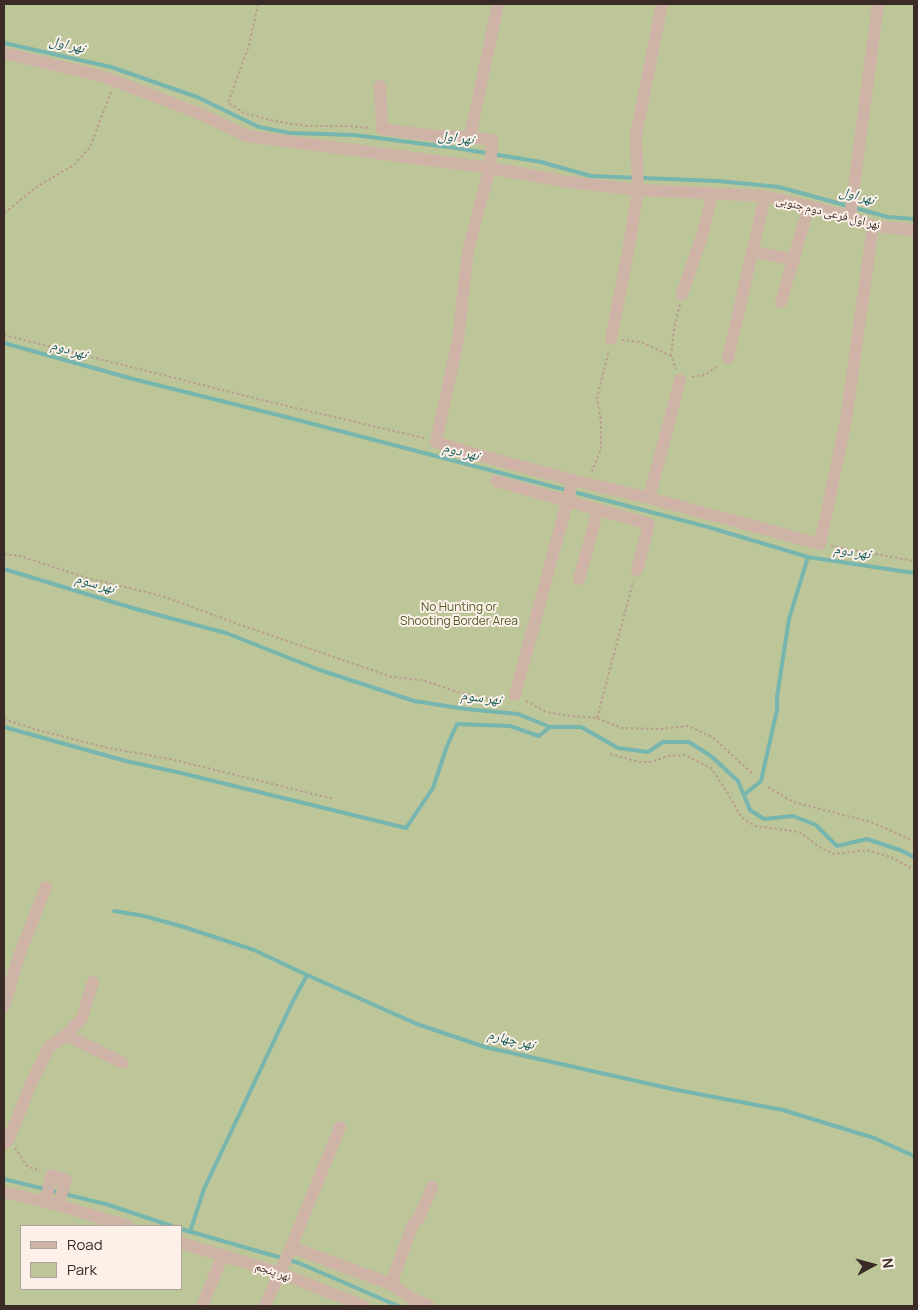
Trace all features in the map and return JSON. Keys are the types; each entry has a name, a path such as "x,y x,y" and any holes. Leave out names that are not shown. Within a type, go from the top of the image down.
{"street":[{"path":"470,137 498,4"},
{"path":"611,339 628,252 638,186 636,135 662,4"},
{"path":"850,215 878,4"},
{"name":"نهر اول فرعی دوم جنوبی","path":"4,53 104,77 196,112 248,136 490,165 568,182 638,186 712,195 764,196 850,215 873,226 914,230"},
{"path":"380,86 382,129 436,136 492,140 490,165 468,250 458,340 436,442 478,455 570,492 598,510 649,524 637,570"},
{"path":"682,294 703,233 712,195"},
{"path":"728,358 764,196"},
{"path":"781,302 809,206"},
{"path":"496,481 570,492 588,483 820,544 846,420 873,226"},
{"path":"752,251 794,260"},
{"path":"649,498 680,380"},
{"path":"515,695 570,492"},
{"path":"579,579 598,510"},
{"path":"4,1006 20,953 46,887"},
{"path":"6,1142 49,1047 66,1035 82,1018 93,982"},
{"path":"66,1035 123,1063"},
{"path":"264,1306 281,1270 340,1127"},
{"path":"4,1192 48,1189 66,1180 59,1202"},
{"path":"391,1284 413,1224 419,1218 432,1187"},
{"path":"48,1189 59,1202 125,1225"},
{"name":"نهر پنجم","path":"182,1243 281,1270 342,1302 364,1306"},
{"path":"289,1250 391,1284 411,1298 429,1306"},
{"path":"202,1306 223,1255"}],"path":[{"path":"258,4 249,45 228,103 244,113 275,121 307,126 347,126 382,129"},
{"path":"4,212 35,188 75,164 90,147 115,81"},
{"path":"682,294 674,329 671,356 680,380 704,375 728,358"},
{"path":"4,335 436,442"},
{"path":"588,483 601,449 601,421 597,398 611,339 640,342 671,356"},
{"path":"820,544 914,561"},
{"path":"4,554 20,556 84,577 162,596 234,623 392,677 423,680 458,692 498,701 515,695 546,712 597,718 622,728 660,729 688,726 712,737 752,773"},
{"path":"597,718 637,570"},
{"path":"4,719 34,729 108,748 170,759 334,799"},
{"path":"610,754 639,762 651,762 668,756 685,755 711,768 741,817 754,826 800,832 819,847 834,854 866,850 891,857 914,870"},
{"path":"768,787 793,802 870,822 914,841"},
{"path":"6,1142 48,1189"}],"green space":[{"name":"No Hunting or Shooting Border Area","path":"4,4 914,4 914,1306 4,1306"}],"waterway":[{"name":"نهر اول","path":"4,43 111,67 197,97 259,127 290,133 354,135 456,148 541,162 591,176 718,181 779,187 888,217 914,219"},
{"name":"نهر دوم","path":"4,343 133,379 708,527 808,557 914,573"},
{"path":"744,795 761,781 777,710 777,697 789,619 808,557"},
{"name":"نهر سوم","path":"4,569 136,609 226,633 317,669 414,701 518,714 550,727 581,727 618,748 648,752 663,742 689,742 711,756 738,781 750,810 764,819 793,816 816,825 837,846 867,839 900,850 914,857"},
{"path":"4,727 126,761 406,828 433,788 447,746 457,724 510,726 539,736 550,727"},
{"name":"نهر چهارم","path":"114,911 144,916 184,927 254,950 417,1024 485,1047 677,1090 783,1110 874,1138 914,1156"},
{"path":"190,1232 204,1189 307,975"},
{"path":"4,1179 109,1205 169,1225"},
{"path":"182,1229 299,1263 398,1306"}]}
